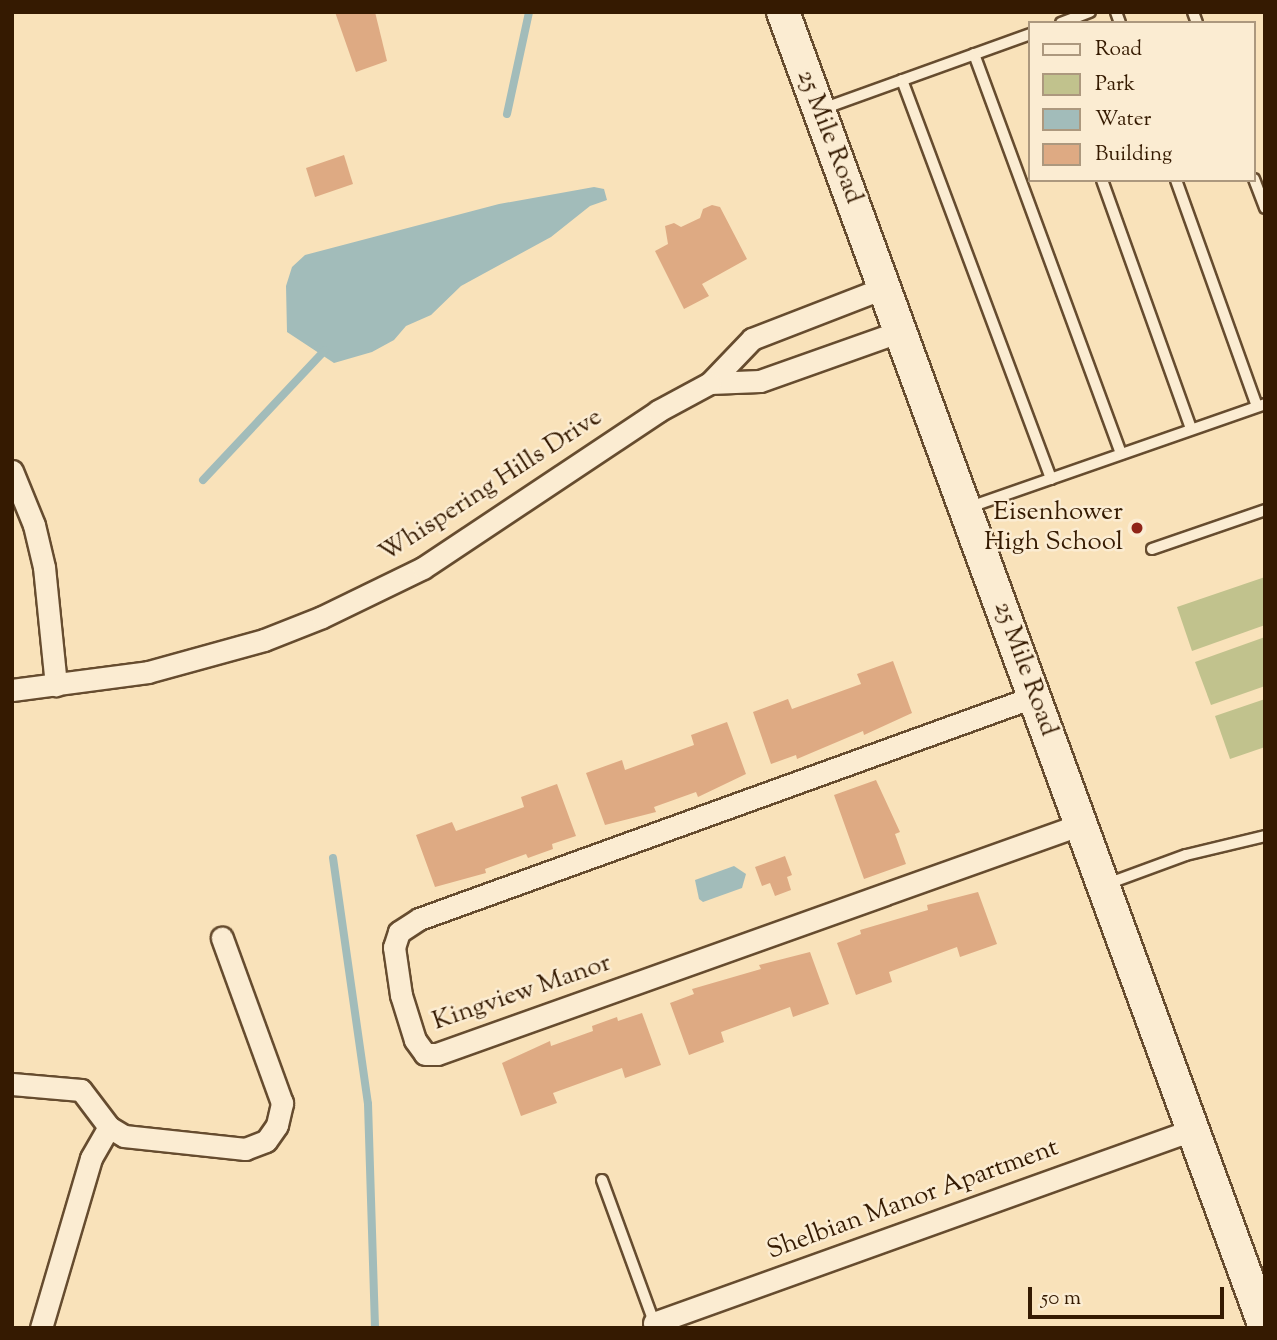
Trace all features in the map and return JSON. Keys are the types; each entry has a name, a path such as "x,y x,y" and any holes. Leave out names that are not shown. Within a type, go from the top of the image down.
{"street":[{"name":"25 Mile Road","path":"783,12 1265,1327"},
{"name":"Whispering Hills Drive","path":"12,690 148,672 264,640 322,617 423,568 659,411 710,383 752,339 886,287"},
{"name":"Whispering Hills Drive","path":"710,383 760,381 901,331"},
{"path":"12,471 34,525 44,567 56,685"},
{"name":"Kingview Manor","path":"1035,696 419,919 399,932 394,947 401,995 415,1040 425,1054 437,1054 1082,824"},
{"path":"12,1084 81,1090 109,1127 124,1136 245,1149 266,1141 277,1125 282,1103 222,937"},
{"path":"41,1328 91,1158 109,1127"},
{"name":"Shelbian Manor Apartment","path":"655,1325 1192,1130"}],"lane":[{"path":"1066,21 1090,12"},
{"path":"819,110 1028,35"},
{"path":"974,54 1121,454"},
{"path":"902,80 1051,479"},
{"path":"1103,182 1191,429"},
{"path":"966,509 1261,405 1177,182"},
{"path":"1255,182 1265,208"},
{"path":"1152,549 1265,510"},
{"path":"1105,885 1186,855 1265,836"},
{"path":"602,1180 655,1325"}],"green space":[{"path":"1265,577 1265,625 1192,651 1177,607"},
{"path":"1265,637 1265,686 1211,705 1195,662"},
{"path":"1265,699 1265,747 1230,759 1215,716"}],"water":[{"path":"594,187 604,189 607,200 590,206 551,237 461,286 431,315 406,326 394,340 372,352 334,363 287,332 286,286 292,267 305,255 499,204"},
{"path":"734,866 746,874 742,888 703,902 699,899 695,880"}],"building":[{"path":"335,12 375,12 387,61 356,72"},
{"path":"344,155 353,184 315,197 306,168"},
{"path":"712,205 720,207 747,259 702,284 709,296 684,309 655,251 668,244 665,226 674,223 681,227 700,218 703,209"},
{"path":"893,661 912,713 864,735 863,731 797,759 796,755 771,764 753,712 788,699 792,709 861,684 857,674"},
{"path":"727,722 746,774 698,797 696,792 654,807 656,812 605,825 586,773 622,760 625,770 694,745 691,735"},
{"path":"876,780 900,832 895,834 906,864 864,879 834,795"},
{"path":"557,784 576,836 552,844 553,849 528,858 526,854 485,869 486,873 435,887 416,835 452,822 456,831 524,807 521,797"},
{"path":"785,856 792,875 787,877 791,890 775,896 770,883 762,886 755,867"},
{"path":"978,892 997,944 960,957 957,947 889,972 892,982 856,995 837,943 861,934 860,930 928,910 927,905"},
{"path":"810,952 829,1004 793,1017 790,1007 721,1032 724,1042 689,1055 670,1003 694,994 692,989 761,969 759,965"},
{"path":"642,1013 661,1065 625,1078 622,1068 553,1093 557,1103 521,1116 502,1063 550,1041 551,1046 593,1031 592,1026 617,1017 618,1021"}],"waterway":[{"path":"507,114 529,12"},
{"path":"203,480 325,350"},
{"path":"333,858 368,1104 375,1328"}],"place":[{"name":"Eisenhower High School","path":"1137,528"}]}
